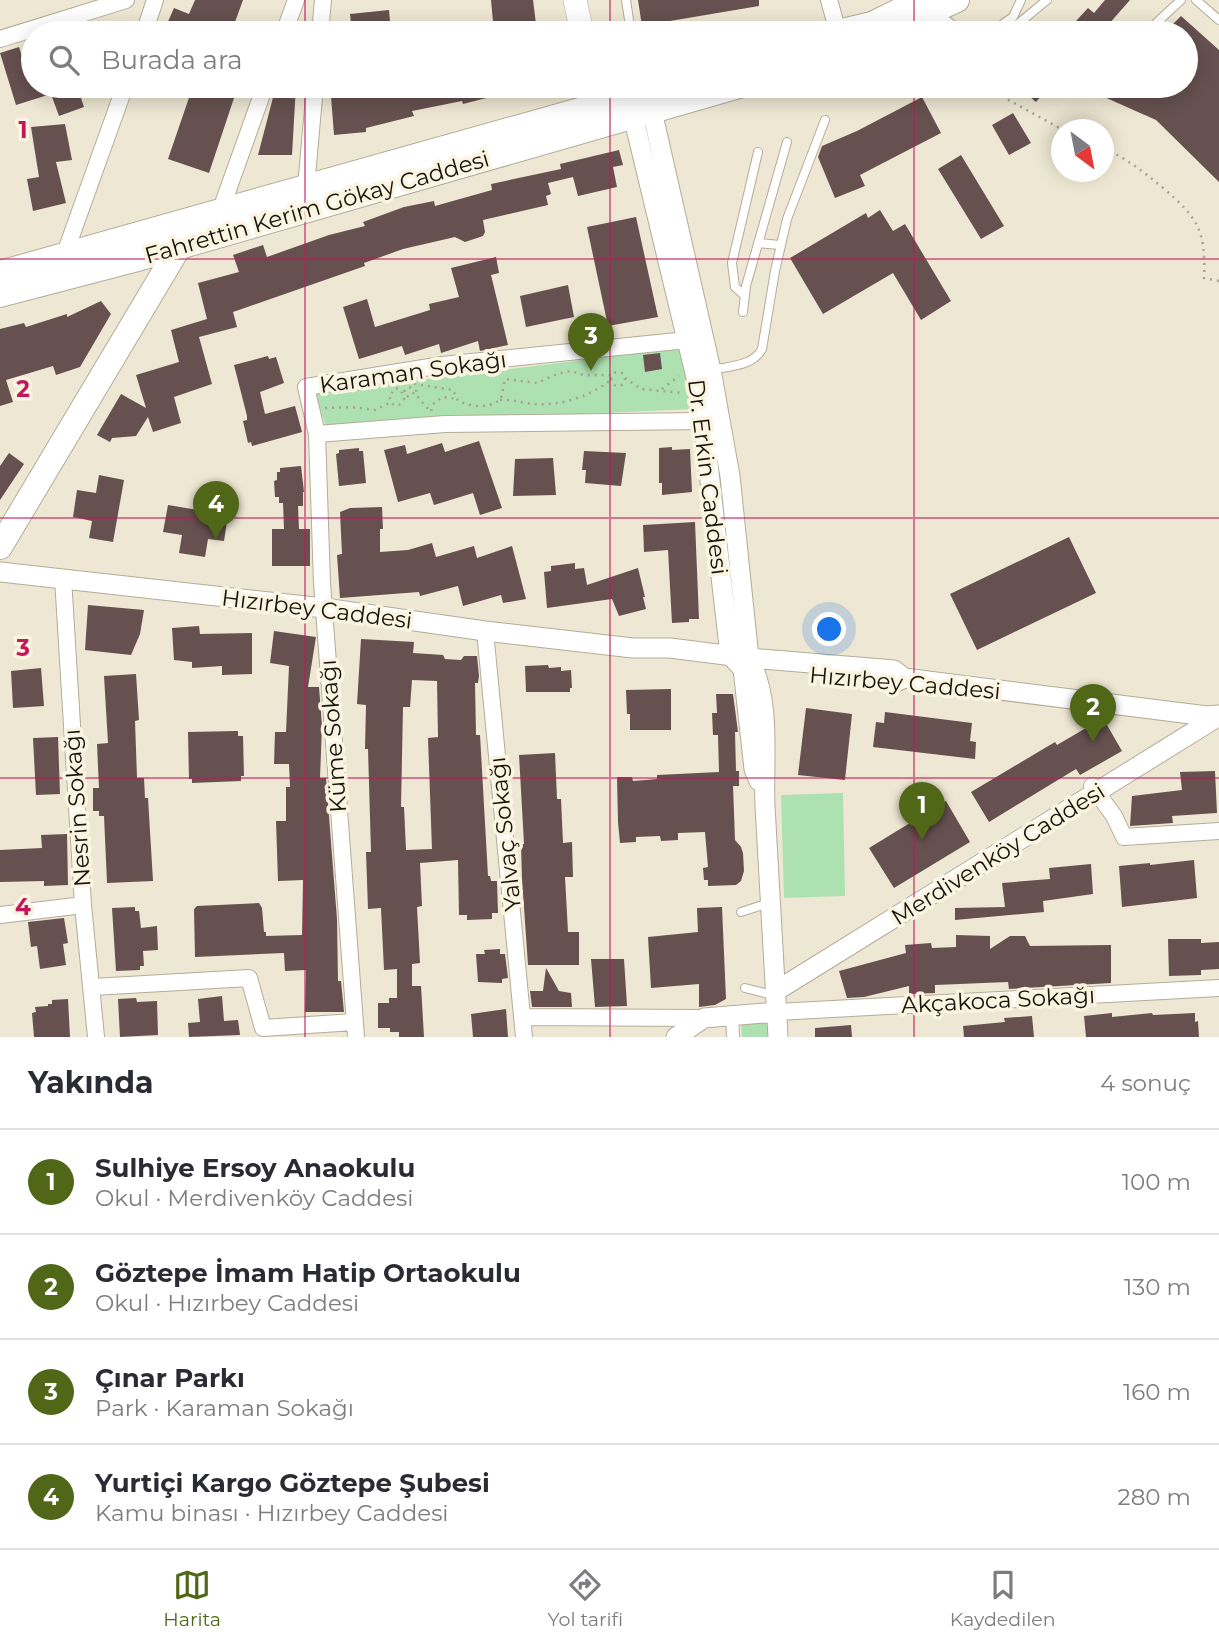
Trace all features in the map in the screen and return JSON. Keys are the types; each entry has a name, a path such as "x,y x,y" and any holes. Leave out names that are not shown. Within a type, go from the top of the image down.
{"main road":[{"path":"575,0 579,21"},
{"path":"877,21 916,5 957,0"},
{"path":"899,21 916,5"},
{"path":"550,117 565,107 570,98"},
{"name":"Fahrettin Kerim Gökay Caddesi","path":"0,273 550,117 588,98"},
{"name":"Fahrettin Kerim Gökay Caddesi","path":"0,295 179,247 643,98"},
{"path":"114,242 145,257 149,286 137,320"},
{"path":"0,547 179,247"}],"street":[{"path":"58,21 126,0"},
{"path":"148,21 155,0"},
{"path":"288,21 296,0"},
{"path":"321,21 323,0"},
{"path":"829,0 833,21"},
{"path":"0,39 21,32"},
{"path":"64,256 121,98"},
{"path":"220,212 261,98"},
{"path":"306,187 314,98"},
{"name":"Dr. Erkin Caddesi","path":"646,98 695,339 730,475 744,663"},
{"name":"Karaman Sokağı","path":"317,434 306,387 442,365 695,339"},
{"name":"Dr. Erkin Caddesi","path":"703,372 700,394 744,663 761,696 766,762 764,794 769,903 778,1037"},
{"path":"317,434 431,418 705,421"},
{"name":"Küme Sokağı","path":"317,434 324,608 355,1029"},
{"name":"Hızırbey Caddesi","path":"0,572 324,608 485,631 633,648 670,648 744,663"},
{"name":"Nesrin Sokağı","path":"63,578 83,905 96,1037"},
{"name":"Yalvaç Sokağı","path":"485,631 524,1037"},
{"name":"Hızırbey Caddesi","path":"633,648 668,660 744,663 1215,716"},
{"path":"523,1017 704,1018 732,1015 776,994 1095,789 1215,716"},
{"path":"1095,789 1114,816 1124,838 1219,831"},
{"path":"0,915 83,905"},
{"path":"93,987 249,978 263,1028 355,1029"},
{"name":"Akçakoca Sokağı","path":"776,994 1219,988"},
{"path":"732,1015 733,1037"},
{"path":"676,1037 704,1018"}],"lane":[{"path":"626,0 629,21"},
{"path":"1007,21 1013,17 1021,0"},
{"path":"1022,21 1047,0"},
{"path":"1158,21 1181,0"},
{"path":"1196,0 1219,20"},
{"path":"916,5 943,21"},
{"path":"703,372 749,362 760,352 780,246 796,194 825,120"},
{"path":"743,312 744,295 787,142"},
{"path":"744,295 735,287 732,263 758,152"},
{"path":"758,243 780,246"},
{"path":"741,912 769,903"},
{"path":"745,988 776,994"}],"path":[{"path":"1005,98 1051,123"},
{"path":"1114,154 1142,169 1185,207 1200,230 1204,278 1219,281"},
{"path":"431,418 435,403 440,399 448,397 483,406 492,405 500,400 503,394 505,379 537,383 571,371 583,375 621,373 635,386 648,390 700,394"},
{"path":"500,400 536,404 562,402 588,395 611,380 612,375"},
{"path":"611,380 613,384 620,386 625,378"},
{"path":"431,418 414,390 415,383 453,390 458,401"},
{"path":"403,393 399,389 392,390 389,396 394,405 401,404 403,393 410,388 414,390"},
{"path":"439,388 440,399"},
{"path":"312,411 351,407 375,410 391,402"}],"green space":[{"path":"681,348 692,409 326,426 314,393"},
{"path":"843,793 845,896 784,898 781,795"},
{"path":"770,1016 771,1037 742,1037 741,1022"}],"building":[{"path":"195,0 243,0 235,21 168,21 174,8 189,14"},
{"path":"491,0 533,0 536,21 493,21"},
{"path":"638,0 759,0 759,6 670,21 641,21"},
{"path":"1105,0 1130,0 1112,21 1076,21 1088,8 1094,13"},
{"path":"389,10 390,21 351,21 350,14"},
{"path":"1198,31 1219,50 1219,182 1156,120 1106,98 1198,98"},
{"path":"19,47 21,98 38,98 16,105 0,53"},
{"path":"52,98 81,98 84,107 59,116"},
{"path":"189,98 234,98 209,173 168,159"},
{"path":"273,98 295,98 292,155 258,155"},
{"path":"331,98 486,98 412,111 414,116 366,128 366,132 334,135"},
{"path":"923,98 941,133 860,175 865,186 835,198 818,157 822,146"},
{"path":"1013,113 1031,143 1009,155 992,125"},
{"path":"65,124 72,160 56,162 66,203 33,211 27,179 39,177 31,127"},
{"path":"619,150 623,165 613,167 617,187 578,196 573,177 548,183 551,194 546,196 548,205 483,220 483,236 465,242 455,237 403,249 364,263 365,266 233,312 237,327 199,337 212,384 174,397 181,423 153,432 148,417 136,436 112,438 110,442 97,435 121,394 146,408 136,375 179,362 171,330 207,319 198,283 239,272 233,255 263,245 267,257 329,235 365,226 363,222 404,207 434,201 435,206 492,190 491,184 561,169 560,164"},
{"path":"961,155 1004,226 981,239 938,169"},
{"path":"880,210 893,231 905,224 951,301 921,320 893,273 823,314 790,258 866,213 868,218"},
{"path":"636,217 658,317 608,326 587,227"},
{"path":"496,257 499,273 491,275 508,345 480,351 478,341 441,353 439,344 405,355 402,346 359,359 343,307 367,299 375,327 430,310 429,304 459,297 451,268"},
{"path":"568,285 574,317 526,327 520,296"},
{"path":"101,301 111,314 80,367 56,375 53,366 6,380 13,402 0,406 0,329 24,323 26,327 67,314 67,317"},
{"path":"660,353 662,369 645,372 643,355"},
{"path":"268,356 269,359 276,357 284,383 260,392 265,414 295,406 302,432 252,446 251,442 248,443 243,421 247,420 247,416 234,365"},
{"path":"479,441 502,508 480,515 473,493 434,505 430,493 398,502 384,450 405,445 407,454 442,443 445,452"},
{"path":"672,447 672,450 690,449 692,492 662,495 662,483 659,483 659,448"},
{"path":"359,448 359,451 363,451 366,483 339,486 336,454 339,450"},
{"path":"584,451 626,453 621,486 585,483 586,470 582,470"},
{"path":"9,453 24,464 0,500 0,466"},
{"path":"553,458 556,495 513,496 515,459"},
{"path":"301,466 304,492 303,506 298,506 299,529 310,529 310,566 272,566 272,529 284,529 283,503 279,503 279,497 275,497 274,481 277,480 280,468"},
{"path":"99,475 124,480 113,542 89,538 92,521 73,517 77,490 96,493"},
{"path":"168,505 228,515 224,541 208,539 205,557 179,553 182,535 163,532"},
{"path":"382,507 380,552 408,550 432,543 436,557 474,546 477,558 512,546 526,599 503,603 501,595 463,606 458,586 420,596 419,592 340,598 337,555 342,554 340,512 350,508"},
{"path":"695,522 699,619 672,623 668,550 644,552 643,525"},
{"path":"1069,537 1096,593 977,650 950,594"},
{"path":"575,563 575,569 584,568 587,585 638,568 646,609 619,616 612,599 547,608 544,572 551,571 551,566"},
{"path":"88,605 144,610 140,634 131,655 85,650"},
{"path":"199,626 200,634 252,633 252,674 222,675 222,666 192,668 192,662 174,660 172,628"},
{"path":"274,631 316,637 308,687 319,687 322,726 320,778 326,778 337,919 338,981 341,981 344,1012 305,1012 306,970 285,971 284,953 195,957 194,909 197,906 259,903 266,936 302,935 303,880 278,881 276,821 286,821 286,787 290,787 289,764 274,764 275,732 286,732 289,666 270,663"},
{"path":"361,639 414,642 413,653 443,655 445,659 461,660 464,656 477,656 479,676 478,683 475,683 476,735 480,735 488,876 491,881 497,881 498,913 492,913 492,919 467,920 467,915 459,915 458,860 420,863 422,906 417,907 420,963 412,964 412,986 421,986 424,1037 399,1037 399,1032 390,1032 390,1028 378,1028 378,1003 389,1003 389,998 397,998 397,969 384,970 381,908 368,909 366,852 371,852 368,749 365,749 366,705 357,704","holes":["412,680 437,681 438,737 428,738 432,849 406,850 404,807 401,807 403,707 410,707"]},
{"path":"548,665 549,668 561,667 561,671 571,670 570,692 526,692 525,666"},
{"path":"41,668 44,706 13,708 11,671"},
{"path":"136,674 139,720 135,721 137,778 144,778 145,798 148,798 153,881 107,883 104,816 99,816 99,811 93,811 93,788 99,788 97,744 108,743 104,676"},
{"path":"671,689 671,730 630,730 626,690"},
{"path":"716,694 733,694 738,732 735,732 736,771 739,771 739,786 733,786 735,840 743,853 744,871 741,881 736,885 708,886 708,880 704,880 703,868 708,867 705,832 678,833 678,840 661,841 660,836 636,837 636,842 620,843 617,777 632,777 633,781 657,779 657,775 719,772 718,735 713,735 712,713 717,713"},
{"path":"806,708 852,714 845,780 798,775"},
{"path":"885,712 972,723 970,741 976,742 975,759 873,747 876,722 884,723"},
{"path":"1103,718 1122,751 1080,775 1076,769 989,822 971,792 1055,742 1057,745"},
{"path":"238,731 238,736 243,736 244,776 241,776 241,781 192,783 192,779 189,779 188,732"},
{"path":"58,737 60,794 36,795 33,738"},
{"path":"555,753 563,843 572,842 573,877 565,877 568,932 579,932 579,965 528,965 522,879 521,844 524,844 519,755"},
{"path":"1215,771 1217,813 1172,816 1173,823 1130,826 1132,796 1182,790 1180,772"},
{"path":"946,801 970,842 894,888 869,848"},
{"path":"67,834 68,885 44,886 44,881 0,882 0,850 42,848 41,835"},
{"path":"1194,860 1197,898 1122,907 1119,866"},
{"path":"1091,864 1093,894 1043,901 1044,912 955,920 955,908 1005,907 1002,883 1050,879 1049,868"},
{"path":"135,907 135,911 139,911 141,928 157,926 158,950 143,951 144,966 140,966 140,970 116,971 112,908"},
{"path":"722,907 726,999 715,1005 699,1007 699,984 651,988 648,937 698,932 697,908"},
{"path":"64,918 68,943 63,944 66,965 40,969 37,946 31,947 28,922"},
{"path":"956,935 990,936 990,949 1010,936 1025,936 1030,946 1111,945 1111,983 1009,989 1008,982 935,985 935,993 909,994 909,986 864,997 847,998 839,971 906,953 905,945 931,943 932,948 956,947"},
{"path":"1168,939 1219,942 1219,969 1201,970 1201,975 1169,976"},
{"path":"500,949 500,954 505,954 508,978 502,979 502,983 478,982 476,954 485,954 484,950"},
{"path":"591,959 624,959 627,1006 595,1007"},
{"path":"546,968 559,991 571,993 572,1007 532,1007 530,991 543,991"},
{"path":"222,996 224,1021 238,1020 240,1035 189,1037 188,1023 200,1022 198,999"},
{"path":"136,998 137,1002 157,1001 158,1035 120,1037 118,999"},
{"path":"68,999 70,1037 34,1037 32,1013 36,1012 35,1007 48,1006 52,1004 52,1000"},
{"path":"506,1009 508,1037 473,1037 471,1014"},
{"path":"1112,1013 1112,1017 1195,1013 1199,1037 1086,1037 1084,1016"},
{"path":"1032,1016 1034,1037 964,1037 963,1026"},
{"path":"851,1025 852,1037 815,1037 815,1028"}],"place":[{"name":"Çınar Parkı","path":"591,371"},
{"name":"Yurtiçi Kargo Göztepe Şubesi","path":"216,539"},
{"name":"Göztepe İmam Hatip Ortaokulu","path":"1093,742"},
{"name":"Sulhiye Ersoy Anaokulu","path":"922,840"}]}
